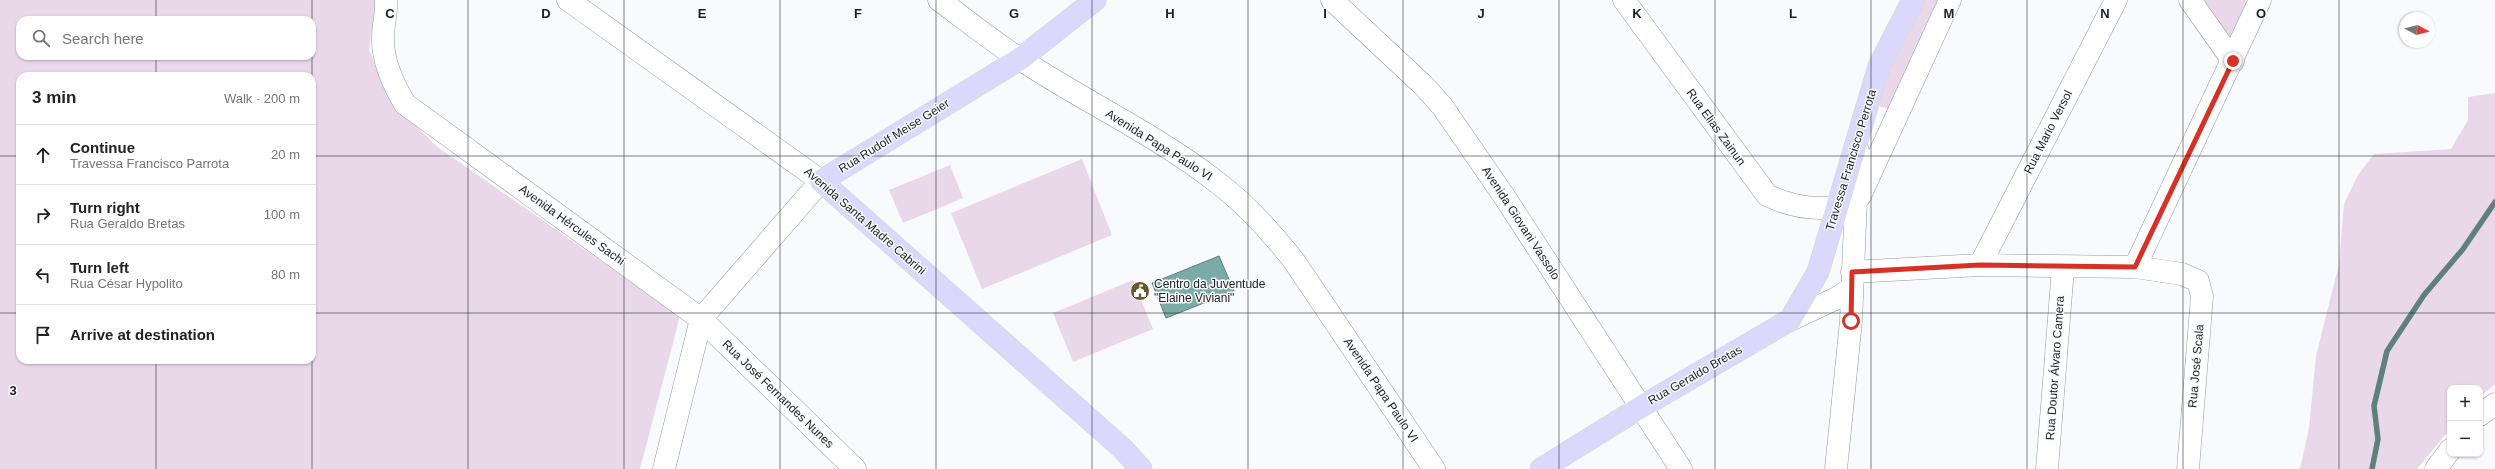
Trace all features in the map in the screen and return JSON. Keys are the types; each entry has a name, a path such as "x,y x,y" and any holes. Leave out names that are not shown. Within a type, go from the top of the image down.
{"main road":[{"name":"Rua Rudolf Meise Geier","path":"821,181 1020,59 1095,0"},
{"name":"Travessa Francisco Perrota","path":"1790,320 1818,272 1846,206 1858,133 1880,66 1913,0"},
{"name":"Avenida Santa Madre Cabrini","path":"821,181 1123,449 1141,469"},
{"name":"Rua Geraldo Bretas","path":"1541,469 1641,407 1790,320"}],"street":[{"name":"Avenida Hércules Sachi","path":"386,0 383,37 384,54 392,82 405,104 702,319"},
{"name":"Avenida Santa Madre Cabrini","path":"568,0 821,181"},
{"name":"Avenida Papa Paulo VI","path":"939,0 1020,59 1186,160 1219,183 1250,212 1274,236 1294,261 1434,469"},
{"name":"Avenida Giovani Vassolo","path":"1332,0 1423,84 1442,106 1506,199 1681,469"},
{"name":"Rua Elias Zainun","path":"1624,0 1767,195 1777,200 1808,209 1846,206"},
{"name":"Travessa Francisco Perrota","path":"1846,206 1950,0"},
{"name":"Rua Mario Versol","path":"1980,265 2116,0"},
{"path":"2190,0 2233,61"},
{"path":"2135,267 2233,61 2260,0"},
{"name":"Rua Rudolf Meise Geier","path":"702,319 821,181"},
{"path":"1836,469 1852,280 1846,206"},
{"name":"Rua Geraldo Bretas","path":"1790,320 1837,298 1852,280 1980,265 2062,268 2135,267 2182,274"},
{"name":"Rua Doutor Álvaro Camera","path":"2047,469 2062,268"},
{"name":"Rua José Scala","path":"2182,274 2198,281 2202,296 2188,469"},
{"path":"664,469 702,319"},
{"name":"Rua José Fernandes Nunes","path":"702,319 855,469"},
{"path":"2483,413 2495,404"},
{"path":"2436,469 2447,454"}],"shaded area":[{"path":"0,0 376,0 369,50 390,99 436,146 680,316 640,469 0,469"},
{"path":"1921,0 1943,0 1894,99 1888,108 1881,107 1877,103 1881,81"},
{"path":"2203,0 2247,0 2231,41"},
{"path":"2495,93 2495,384 2483,394 2483,385 2447,385 2447,433 2417,469 2300,469 2309,428 2316,356 2339,264 2344,204 2358,175 2374,154 2451,149 2468,120 2468,97"},
{"path":"1082,159 1112,235 982,289 951,213"},
{"path":"950,165 963,198 903,223 889,190"},
{"path":"1219,256 1234,291 1166,318 1152,283"},
{"path":"1133,280 1153,329 1073,362 1053,313"}],"waterway":[{"path":"2372,469 2378,439 2374,406 2387,351 2424,295 2463,249 2495,202"}],"place":[{"name":"Centro da Juventude \"Elaine Viviani\"","path":"1140,291"}],"route":[{"path":"1851,321 1852,272 1980,265 2062,268 2135,267 2233,61"}]}
